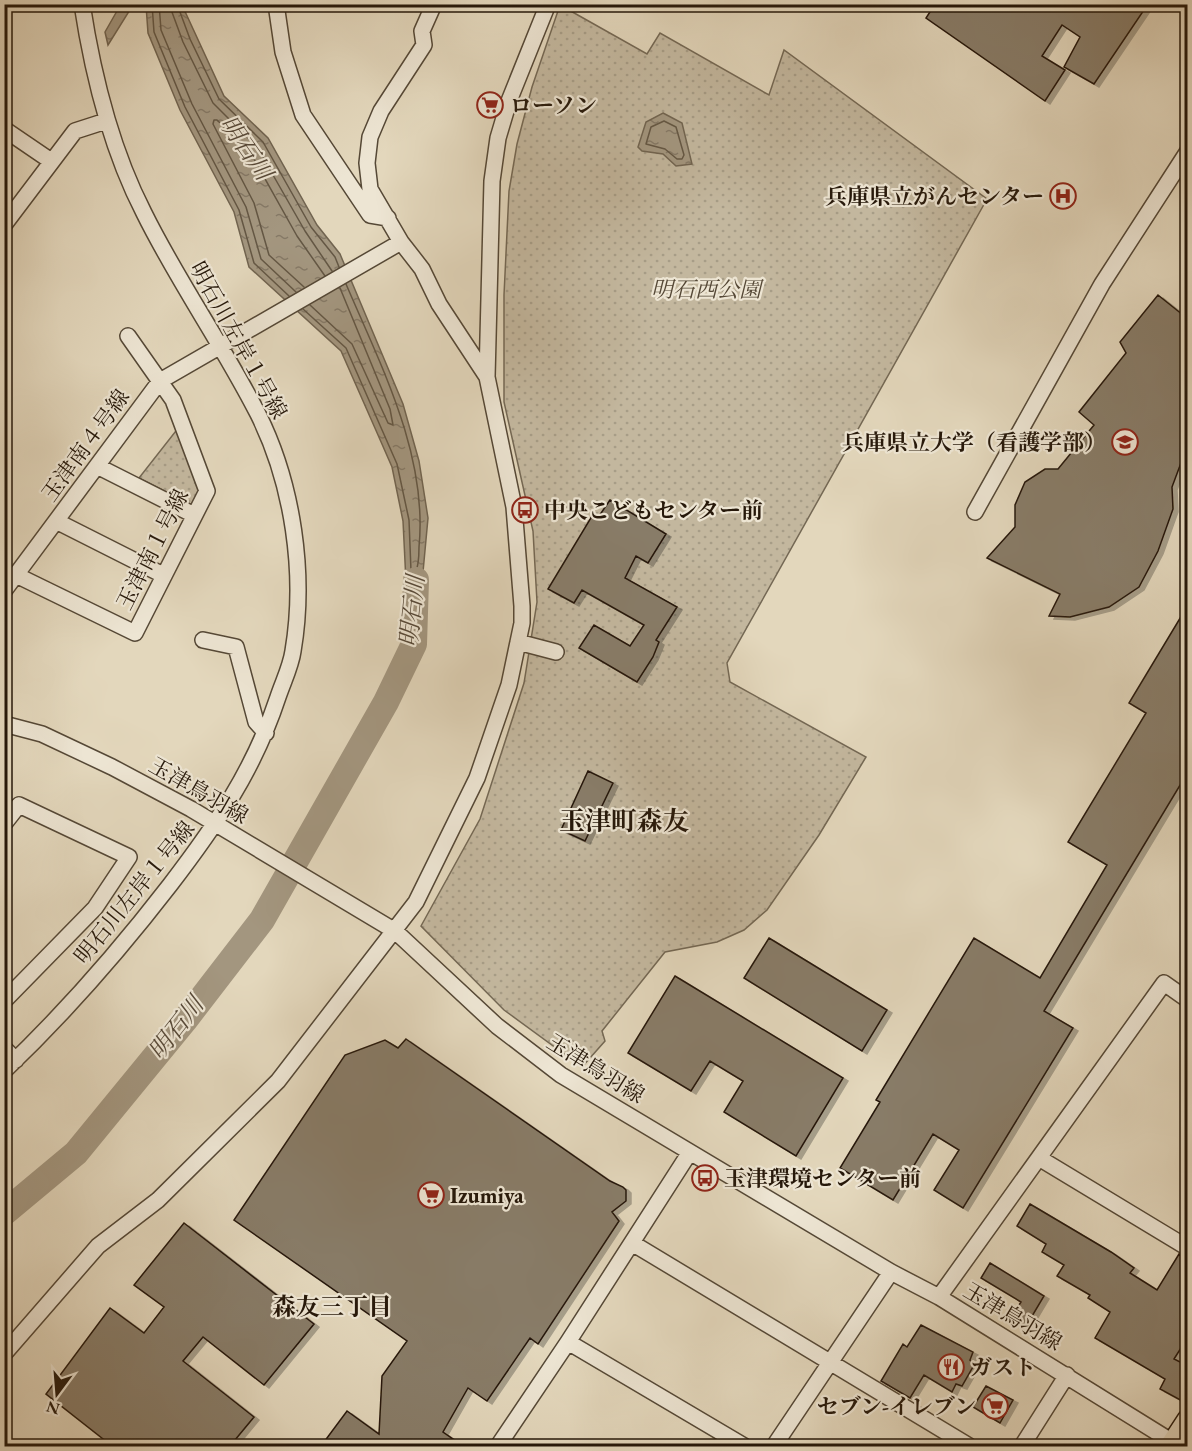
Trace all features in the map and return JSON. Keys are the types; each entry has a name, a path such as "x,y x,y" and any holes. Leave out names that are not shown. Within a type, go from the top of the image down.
{"highway":[{"path":"1174,1445 1188,1420"}],"street":[{"name":"明石川左岸１号線","path":"10,1066 127,941 216,825 266,733 293,654 298,607 294,540 283,482 258,416 143,212 106,121 82,4"},
{"path":"276,4 283,52 303,115 370,215 388,218"},
{"path":"434,4 422,30 424,45 381,111 370,137 367,163 370,189 401,242 422,269 439,304 487,377"},
{"path":"4,1354 98,1246 158,1200 278,1082 417,902 477,778 509,685 518,642 522,606 514,507 487,377 492,181 509,100 548,4"},
{"path":"4,225 10,207 75,131 106,121"},
{"path":"4,129 51,161"},
{"path":"975,512 1102,284 1188,151"},
{"name":"玉津南４号線","path":"4,591 160,381 401,242"},
{"name":"玉津南１号線","path":"16,575 135,633 207,491 173,400 128,336"},
{"path":"97,466 194,515"},
{"path":"56,521 163,575"},
{"path":"203,640 236,647 256,722 266,733"},
{"path":"518,642 556,652"},
{"name":"玉津鳥羽線","path":"4,724 42,734 112,767 216,825 395,931 496,1026 561,1076 891,1272 939,1297 1174,1445"},
{"path":"4,824 19,805 129,857 95,908 4,1002"},
{"path":"939,1297 1164,982 1188,1000"},
{"path":"4,1048 10,1066"},
{"path":"498,1446 690,1152"},
{"path":"1039,1158 1188,1248"},
{"path":"632,1243 969,1446"},
{"path":"774,1446 891,1272"},
{"path":"568,1342 744,1446"},
{"path":"1022,1446 1067,1376"}],"green space":[{"name":"明石西公園","path":"560,5 647,54 660,33 769,95 784,50 987,199 727,663 730,682 866,757 819,835 767,910 744,930 717,942 665,952 602,1031 605,1041 582,1067 504,1010 421,926 480,819 524,683 537,602 533,531 504,402 504,295 509,191 517,144 532,87"},
{"path":"179,427 202,495 192,505 139,478"}],"water":[{"path":"121,4 133,5 108,45 105,32"},
{"path":"146,5 182,5 224,96 268,138 317,225 340,254 403,404 419,461 428,518 418,626 406,582 403,521 392,467 378,435 341,351 249,267 234,212 180,110 148,33"},
{"path":"663,113 682,123 692,164 676,166 663,154 642,151 638,147 646,122"}],"building":[{"path":"935,4 1148,4 1094,84 1064,67 1080,37 1062,25 1042,56 1065,70 1045,101 926,18"},
{"path":"1158,295 1188,319 1188,444 1172,487 1173,509 1158,551 1139,587 1109,607 1070,617 1049,616 1060,594 987,558 1015,527 1015,505 1025,482 1045,469 1058,469 1094,425 1079,412 1126,353 1120,342"},
{"path":"610,500 666,534 648,563 636,556 625,578 677,607 656,640 659,642 653,657 637,682 579,648 594,625 630,646 644,625 582,590 574,603 548,589 592,516 597,519"},
{"path":"1188,605 1188,772 1044,1011 1073,1028 963,1208 934,1190 959,1150 933,1134 893,1200 840,1168 880,1102 876,1100 974,938 1040,978 1107,865 1068,842 1146,713 1129,703"},
{"path":"588,771 613,783 585,841 561,830"},
{"path":"769,938 887,1010 862,1051 744,978"},
{"path":"675,976 843,1078 796,1156 724,1112 743,1081 710,1061 691,1091 628,1053"},
{"path":"406,1039 610,1181 623,1187 626,1190 626,1201 612,1212 619,1221 538,1344 530,1338 487,1401 468,1388 443,1432 463,1446 321,1446 347,1411 379,1434 382,1376 407,1341 234,1220 345,1055 385,1040 398,1048"},
{"path":"1030,1204 1111,1252 1134,1268 1130,1273 1157,1290 1179,1254 1188,1258 1188,1337 1174,1359 1188,1366 1188,1396 1184,1402 1160,1389 1165,1379 1095,1338 1110,1312 1088,1298 1090,1295 1057,1276 1064,1265 1042,1252 1046,1244 1017,1226"},
{"path":"184,1223 314,1324 264,1385 203,1337 183,1361 254,1417 230,1446 112,1446 46,1394 110,1308 144,1333 164,1307 134,1285"},
{"path":"990,1263 1044,1296 1025,1328 1010,1319 1021,1302 981,1278"},
{"path":"921,1325 973,1352 970,1360 974,1365 962,1386 956,1384 952,1392 924,1375 910,1398 881,1381 903,1344 907,1347"},
{"path":"986,1386 1013,1400 1000,1423 973,1407"}],"waterway":[{"name":"明石川","path":"4,1213 76,1153 185,1020 262,920 386,702 414,644 416,580"}],"place":[{"name":"ローソン","path":"490,105"},
{"name":"兵庫県立がんセンター","path":"1063,196"},
{"name":"兵庫県立大学（看護学部）","path":"1125,442"},
{"name":"中央こどもセンター前","path":"525,510"},
{"name":"玉津環境センター前","path":"705,1178"},
{"name":"Izumiya","path":"431,1195"},
{"name":"ガスト","path":"951,1367"},
{"name":"セブン-イレブン","path":"995,1406"}],"district":[{"name":"玉津町森友","path":"624,821"},
{"name":"森友三丁目","path":"332,1307"}]}
